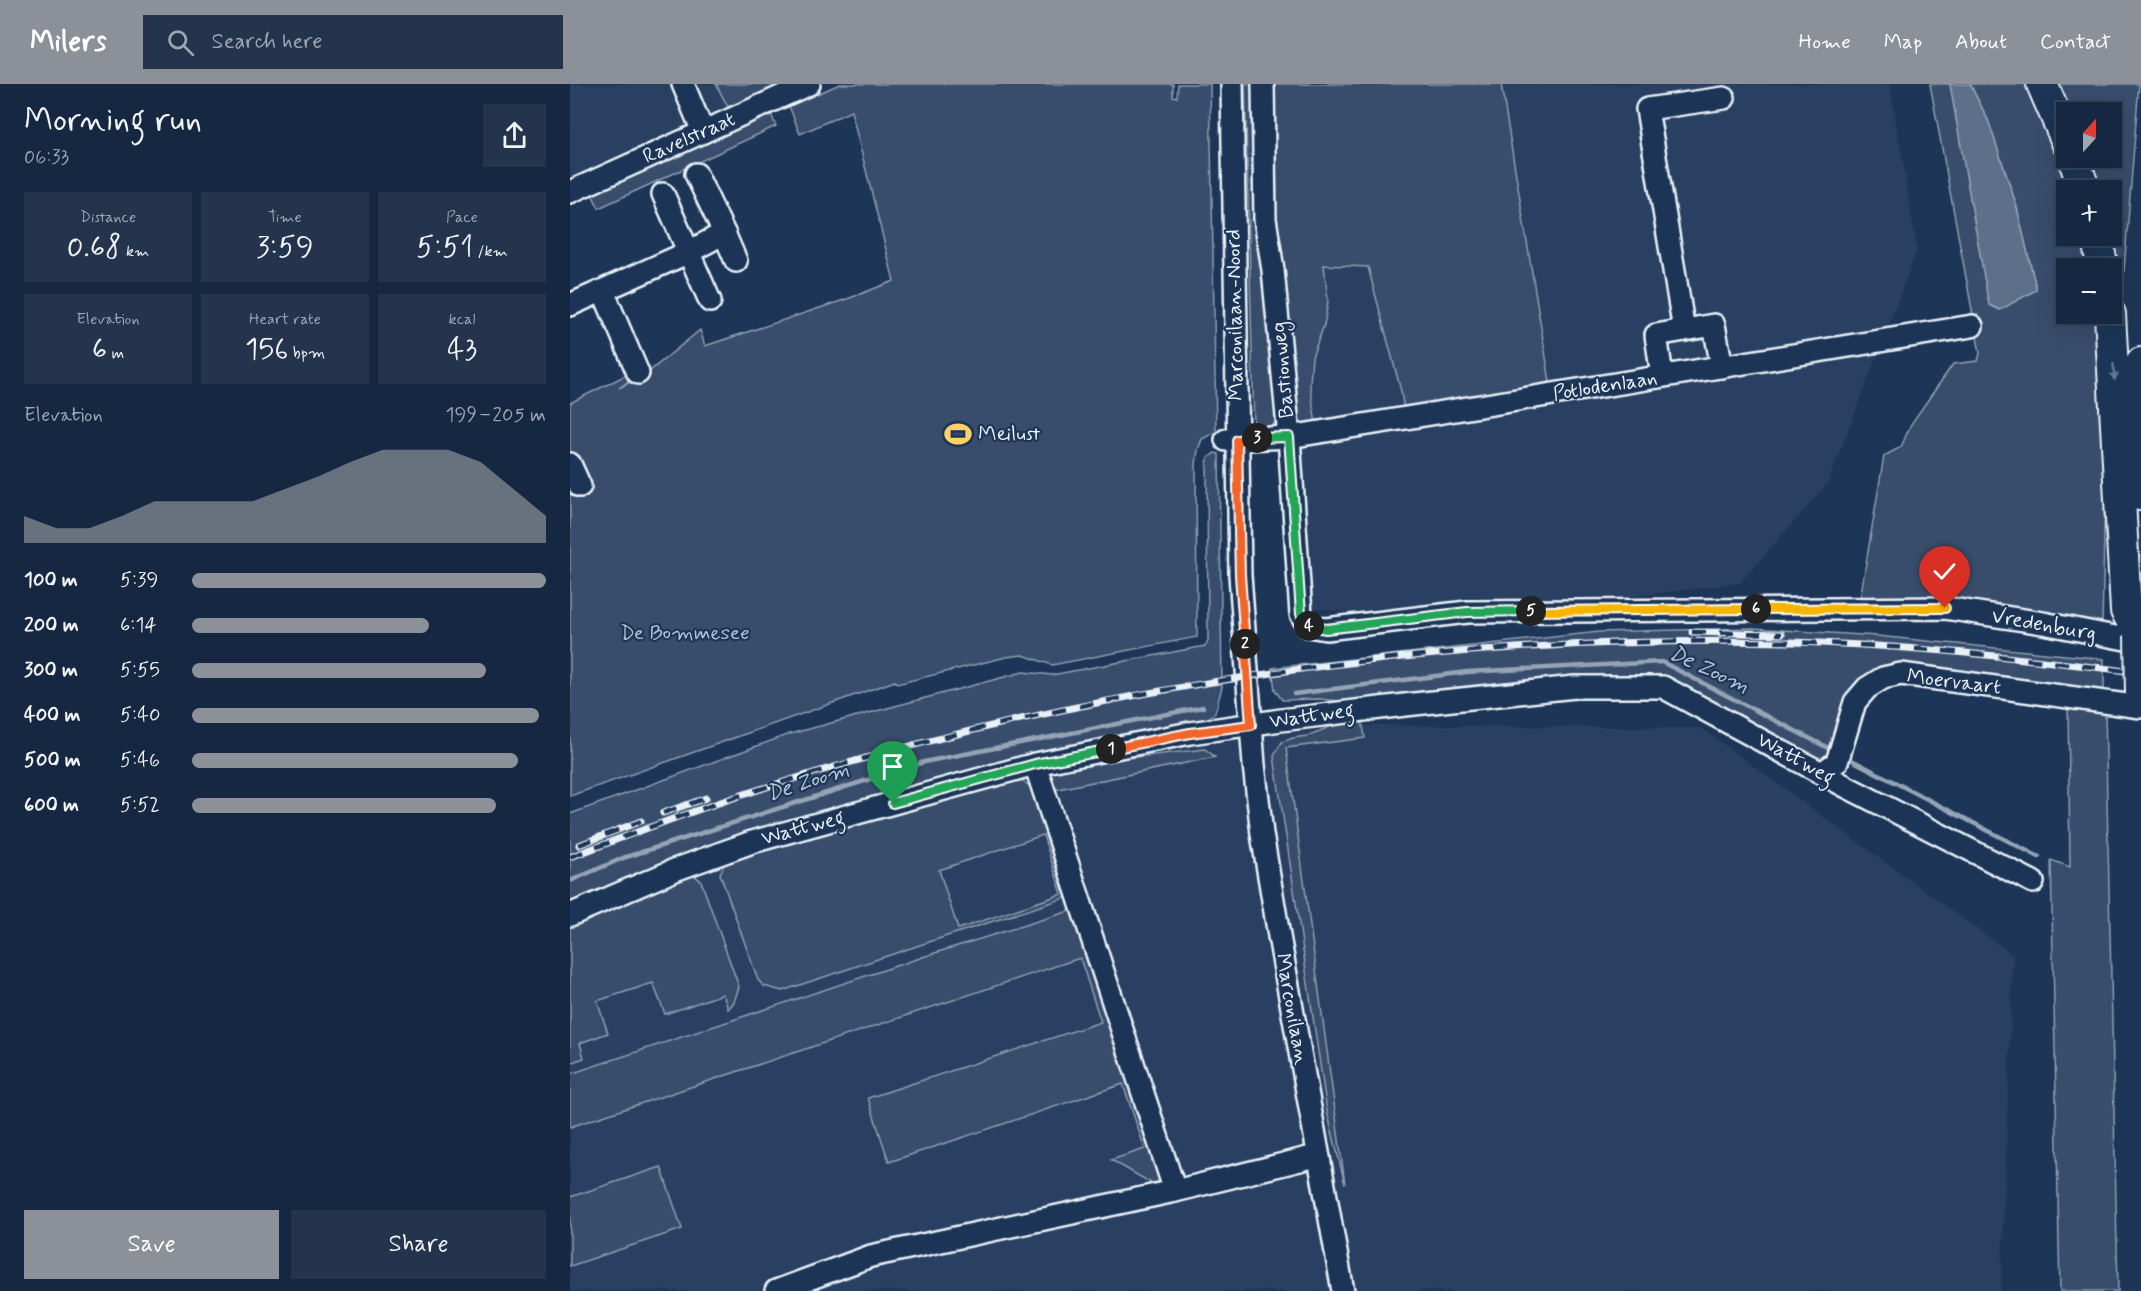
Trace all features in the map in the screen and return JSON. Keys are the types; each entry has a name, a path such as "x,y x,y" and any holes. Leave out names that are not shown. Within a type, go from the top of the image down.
{"highway":[{"path":"2042,84 2056,116"},
{"path":"2111,324 2141,693"},
{"path":"2137,626 2141,363"}],"street":[{"path":"683,84 703,132"},
{"name":"Ravelstraat","path":"570,192 808,84"},
{"name":"Marconilaan-Noord","path":"1232,84 1231,440 1251,725"},
{"name":"Bastionweg","path":"1263,84 1264,219 1273,270 1289,437 1301,614 1308,626 1326,629 1467,612 1875,608"},
{"path":"1684,330 1647,110 1724,98"},
{"path":"696,174 736,261"},
{"path":"663,194 710,301"},
{"path":"570,305 689,252 724,233"},
{"path":"603,291 638,372"},
{"path":"1662,376 1656,335 1714,325 1722,367"},
{"name":"Potlodenlaan","path":"1231,440 1289,437 1972,326"},
{"path":"570,464 580,486"},
{"name":"Vredenburg","path":"1875,608 1945,608 2043,623 2137,626"},
{"name":"Moervaart","path":"1830,767 1845,738 1855,702 1867,688 1883,678 1901,674 2141,706"},
{"name":"Wattweg","path":"570,915 677,869 752,842 1035,764 1190,733 1405,705 1575,687 1663,687 1830,767 1847,787 2033,882"},
{"name":"Marconilaan","path":"1251,725 1262,834 1343,1291"},
{"path":"1035,764 1175,1191"},
{"path":"776,1291 872,1256 1175,1191 1308,1158 1319,1158"}],"shaded area":[{"path":"570,84 787,84 570,179"},
{"path":"1251,84 1890,84 1917,250 1828,483 1740,583 1425,622 1314,608 1251,108"},
{"path":"1950,84 1970,84 1988,120 2016,204 2036,288 2000,310 1989,305"},
{"path":"1376,725 1701,728 2013,955 2001,1291 570,1291 570,889 902,768"}],"green space":[{"path":"716,84 782,84 728,107"},
{"name":"Meilust","path":"840,84 1173,84 1173,96 1177,97 1178,84 1210,84 1216,432 1202,439 1196,464 1197,637 1052,665 1023,655 1006,657 897,684 895,681 570,796 570,403 634,371 636,376 619,388 646,374 700,330 705,346 894,281 851,111 800,134 789,106"},
{"path":"1245,84 1258,84 1278,415 1271,430 1262,431 1254,427"},
{"path":"1271,84 1501,84 1550,382 1404,411 1401,391 1368,267 1324,265 1328,301 1324,325 1312,357 1310,384 1316,425 1300,427 1273,218"},
{"path":"1930,84 1950,84 1989,304 2000,310 2036,288 2016,204 1988,120 1970,84 2031,84 2056,143 2056,168 2067,168 2072,180 2056,180 2056,246 2090,246 2093,258 2056,258 2056,324 2103,324 2106,438 2102,628 1860,599 1884,456 1901,447 1911,424 1953,364 1978,361 1980,353"},
{"path":"2053,84 2139,84 2123,283 2122,258 2116,258 2112,246 2122,246 2122,180 2092,180 2088,168 2122,168 2122,102 2062,102"},
{"path":"771,114 776,126 599,208 591,192"},
{"path":"1215,453 1219,454 1222,687 1215,713 1204,721 722,846 570,902 570,814 790,734 1023,672 1052,675 1205,646 1208,641 1207,465 1208,458"},
{"path":"1753,628 1877,636 2104,659 2104,690 1921,669 1852,695 1834,732 1836,738 1828,759 1819,763 1717,712 1611,678 1540,680 1350,702 1319,699 1282,700 1275,690 1272,668 1599,632"},
{"path":"2068,704 2105,710 2118,1291 2060,1291 2051,860 2070,867"},
{"path":"1362,720 1365,738 1286,748 1345,1184 1327,1111 1274,756 1282,742 1307,736 1337,724"},
{"path":"1205,749 1215,757 1053,790 1050,772 1128,755 1129,758"},
{"path":"1020,779 1032,788 1068,897 782,991 764,986 758,980 720,874 724,864 815,835","holes":["1043,835 1062,894 958,929 939,870"]},
{"path":"694,875 701,881 739,987 734,1002 728,1009 723,994 665,1014 653,983 597,1001 608,1033 580,1043 584,1058 570,1063 570,921"},
{"path":"1073,910 1163,1181 1151,1183 1111,1160 1145,1149 1123,1084 889,1162 868,1098 1101,1022 1080,958 570,1127 570,1074 938,952"},
{"path":"661,1167 682,1229 570,1266 570,1197"}],"waterway":[{"name":"De Zoom","path":"1294,694 1467,672 1662,662 1834,751"},
{"name":"De Zoom","path":"570,881 623,858 924,762 1203,707"},
{"name":"De Zoom","path":"1844,756 2039,857"}],"railway":[{"path":"1692,632 1782,634"},
{"path":"570,857 762,789 913,745 1036,716 1159,691 1284,671 1409,656 1535,647 1662,642 1789,642 1965,653 2141,673"},
{"path":"663,813 706,798"},
{"path":"579,845 641,821"}],"place":[{"name":"Meilust","path":"958,434"}],"route":[{"path":"893,803 1035,764 1190,733 1251,725 1240,575 1237,440 1289,437 1301,614 1308,626 1326,629 1467,612 1945,608"}],"park label":[{"name":"De Bommesee","path":"685,633"}]}
